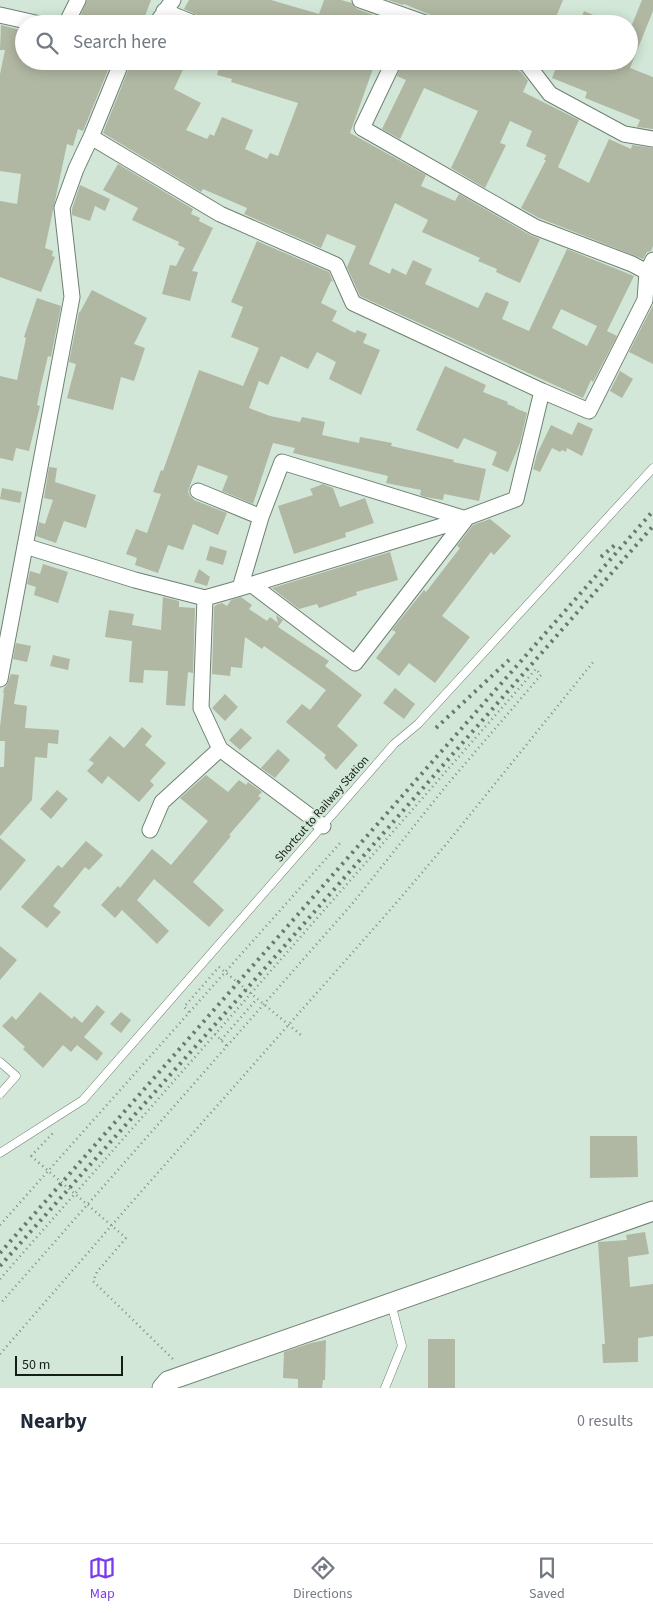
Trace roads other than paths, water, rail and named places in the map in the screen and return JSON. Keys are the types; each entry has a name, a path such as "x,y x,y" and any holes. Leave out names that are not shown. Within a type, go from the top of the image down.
{"street":[{"path":"70,15 78,0"},
{"path":"360,0 400,15"},
{"path":"0,15 15,18"},
{"path":"0,679 72,297 62,208 76,169 91,138 118,70"},
{"path":"91,138 220,214 336,265 353,303 589,411 645,300 650,266 632,264 536,227 362,128 390,70"},
{"path":"532,70 550,94 624,134 653,139"},
{"path":"25,546 136,580 205,598 246,586 466,519 516,499 542,391"},
{"path":"246,586 262,517 282,462 466,519"},
{"path":"198,491 262,517"},
{"path":"246,586 355,663 466,519"},
{"path":"205,598 201,708 220,749 323,826"},
{"path":"150,830 162,802 220,749"},
{"path":"162,1388 168,1381 653,1210"}],"lane":[{"name":"Shortcut to Railway Station","path":"0,1153 83,1100 394,744 418,724 653,468"},
{"path":"0,1062 16,1076 0,1094"},
{"path":"385,1388 402,1346 391,1303"}],"railway":[{"path":"0,1253 653,511"},
{"path":"0,1266 244,992 653,526"},
{"path":"601,557 616,544"},
{"path":"436,728 509,660"}]}
